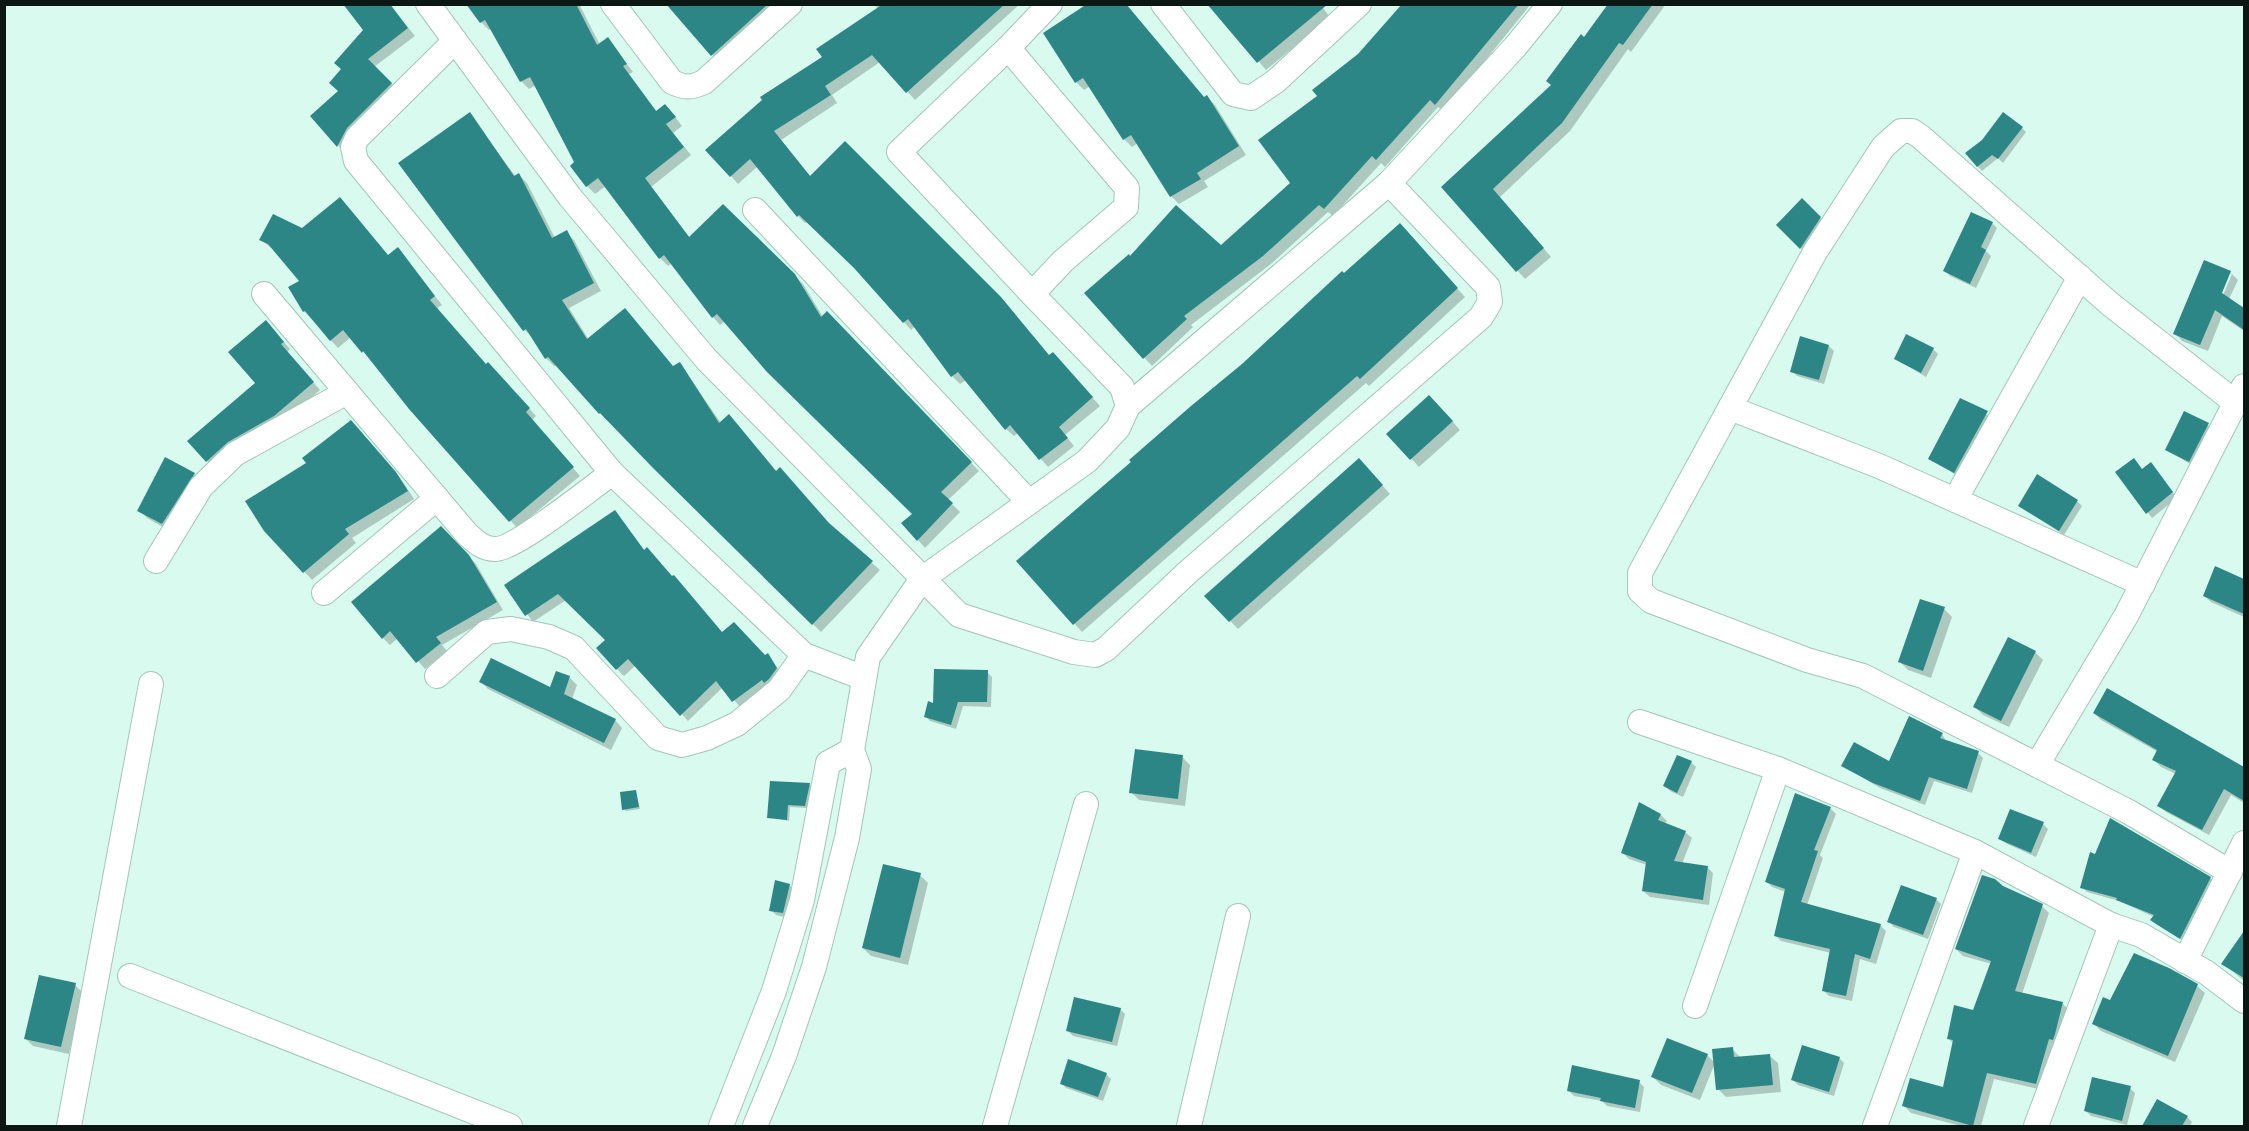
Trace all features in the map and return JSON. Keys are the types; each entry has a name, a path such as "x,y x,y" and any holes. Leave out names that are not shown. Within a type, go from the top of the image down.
{"street":[{"path":"428,4 570,197 707,360 922,579 959,615 1074,652 1095,655 1106,649 1188,572 1481,317 1490,302 1488,287 1389,183"},
{"path":"613,4 672,82 683,87 692,87 704,82 790,4"},
{"path":"1050,4 1008,48 899,152 1122,387 1128,406"},
{"path":"1163,4 1233,94 1251,98 1276,81 1358,5"},
{"path":"755,1126 814,967 847,838 859,769 852,750 868,657 922,579 1087,461 1118,428 1128,406 1389,183 1515,47 1551,4"},
{"path":"455,41 357,138 353,147 356,161 612,473 804,655 864,678"},
{"path":"1008,48 1127,188 1125,207 1063,261 1032,294"},
{"path":"2037,765 2143,584 2240,394 2181,362 2080,277 1921,137 1912,131 1901,131 1883,147 1815,252 1640,573 1640,591 1651,601 1744,637 1863,676 2128,812 2230,872"},
{"path":"755,210 1029,502"},
{"path":"1955,500 2080,277"},
{"path":"264,294 437,498 482,547 498,549 518,541 612,473"},
{"path":"156,561 201,488 235,454 347,392"},
{"path":"1730,408 1879,466 2143,584"},
{"path":"324,593 437,498"},
{"path":"437,676 487,632 511,629 549,637 574,648 658,738 682,745 707,738 737,724 779,690 804,655"},
{"path":"69,1126 151,684"},
{"path":"1640,722 1778,769 1975,852 2111,925 2141,935 2185,961 2244,1001"},
{"path":"721,1126 774,991 802,900 828,763 852,750"},
{"path":"1695,1006 1778,769"},
{"path":"994,1126 1086,804"},
{"path":"2185,961 2244,843"},
{"path":"1875,1126 1975,852"},
{"path":"1189,1126 1238,916"},
{"path":"2036,1126 2111,925"},
{"path":"130,976 510,1126"},
{"path":"774,991 801,1004"}],"building":[{"path":"343,4 390,4 408,28 368,59 392,83 347,128 337,147 310,116 338,91 329,83 341,69 334,63 363,30"},
{"path":"466,4 576,4 597,45 608,37 627,64 623,66 656,111 665,104 676,117 666,124 684,147 645,178 689,237 723,204 795,274 821,317 827,311 972,462 941,492 953,503 917,541 901,523 912,514 767,372 717,314 712,318 664,255 659,259 598,178 586,187 570,166 574,162 530,77 520,82 485,20 480,23"},
{"path":"666,4 768,4 711,56"},
{"path":"883,4 1005,4 906,93 872,55 825,86 831,95 774,131 810,176 845,141 1001,297 1049,355 1053,352 1093,397 1059,427 1068,438 1039,460 1010,425 1005,430 958,372 951,377 908,319 903,323 854,268 799,215 797,217 750,159 730,177 705,150 762,100 760,97 822,57 816,49"},
{"path":"1087,4 1126,4 1204,97 1207,95 1239,146 1197,173 1201,179 1170,197 1131,135 1123,140 1083,78 1075,83 1043,33"},
{"path":"1207,4 1328,4 1257,63"},
{"path":"1402,4 1519,4 1435,105 1430,100 1376,160 1372,156 1324,209 1319,205 1263,256 1184,316 1187,319 1143,359 1084,293 1129,254 1130,256 1176,205 1221,245 1290,183 1258,140 1317,96 1312,90 1358,54"},
{"path":"1608,4 1653,4 1623,45 1619,43 1562,123 1493,189 1544,248 1516,272 1441,187 1551,85 1546,81 1581,34 1584,37"},
{"path":"470,112 514,176 519,173 552,238 567,230 594,283 562,300 587,339 625,308 673,366 680,362 719,423 729,414 776,471 780,467 829,523 873,561 812,625 599,414 548,357 545,359 526,329 523,331 398,163"},
{"path":"2003,112 2023,127 1998,159 1992,155 1977,167 1965,153 1982,140"},
{"path":"340,197 388,255 398,247 435,296 430,300 486,364 488,362 530,408 526,412 574,467 509,522 343,330 330,341 305,311 303,312 288,287 299,281 268,244 259,240 273,214 302,228"},
{"path":"1802,198 1821,217 1800,249 1776,225"},
{"path":"1971,212 1993,222 1981,247 1986,250 1970,284 1943,271"},
{"path":"1400,223 1458,288 1360,379 1357,376 1073,625 1016,561 1131,462 1129,460 1242,364 1342,271 1344,273"},
{"path":"2204,260 2231,271 2222,293 2244,308 2244,330 2215,310 2200,345 2173,334"},
{"path":"266,320 284,342 281,344 314,382 274,416 228,442 206,462 187,441 255,383 228,352"},
{"path":"1906,334 1934,348 1921,373 1894,359"},
{"path":"1800,336 1829,345 1819,380 1790,372"},
{"path":"1429,395 1453,421 1410,460 1386,434"},
{"path":"1960,398 1988,411 1954,473 1928,459"},
{"path":"2184,411 2209,423 2189,462 2165,450"},
{"path":"351,420 396,472 408,491 345,529 349,534 303,573 264,531 245,501 306,463 302,458"},
{"path":"165,457 195,473 162,524 137,511"},
{"path":"1359,458 1383,485 1229,622 1204,596"},
{"path":"2134,458 2142,469 2151,462 2173,492 2146,514 2115,472"},
{"path":"2037,474 2078,500 2059,531 2018,506"},
{"path":"615,510 644,550 647,547 672,576 674,575 722,632 734,622 765,655 768,653 777,668 769,679 764,683 762,680 732,702 716,681 680,716 628,659 616,670 596,648 605,640 558,594 525,616 504,585"},
{"path":"441,526 469,555 497,602 436,637 441,643 416,663 390,631 382,639 351,602"},
{"path":"2215,566 2244,579 2244,614 2203,596"},
{"path":"1920,599 1945,607 1923,671 1898,662"},
{"path":"2008,637 2036,651 2001,721 1973,707"},
{"path":"491,658 550,687 556,671 570,676 564,694 616,719 604,743 479,682"},
{"path":"934,669 988,670 987,702 958,702 951,725 924,717 928,701 933,703"},
{"path":"2107,688 2244,767 2244,801 2224,789 2202,830 2157,806 2176,771 2152,760 2157,750 2093,713"},
{"path":"1909,716 1943,733 1940,738 1979,751 1967,789 1929,777 1920,801 1873,783 1841,766 1854,742 1889,761"},
{"path":"1135,749 1183,755 1178,799 1129,793"},
{"path":"1677,755 1692,761 1677,793 1663,786"},
{"path":"770,781 810,783 805,806 788,805 787,820 767,818"},
{"path":"636,790 639,807 622,810 620,792"},
{"path":"1795,793 1831,807 1814,850 1818,851 1801,902 1881,924 1870,959 1855,954 1846,996 1822,991 1830,949 1774,936 1785,889 1765,882"},
{"path":"1639,802 1661,814 1658,820 1686,831 1674,861 1708,866 1703,900 1642,891 1646,862 1621,853"},
{"path":"2010,809 2044,822 2031,853 1998,839"},
{"path":"2110,818 2211,877 2180,939 2150,920 2154,915 2116,900 2117,898 2080,888 2090,852 2095,854"},
{"path":"883,864 921,873 900,958 862,948"},
{"path":"1982,875 1995,879 2003,886 2043,904 2015,991 2063,1002 2055,1034 2053,1040 2049,1039 2036,1084 1987,1073 1973,1126 1902,1106 1910,1078 1943,1087 1953,1040 1947,1039 1954,1005 1973,1010 1991,961 1955,949"},
{"path":"775,880 790,884 783,913 769,911"},
{"path":"1901,885 1937,898 1923,935 1887,922"},
{"path":"2244,931 2244,978 2221,964"},
{"path":"2134,953 2198,984 2168,1056 2092,1024 2103,997 2110,1000"},
{"path":"39,975 76,983 61,1047 24,1039"},
{"path":"1074,997 1121,1008 1112,1042 1066,1031"},
{"path":"1667,1038 1708,1054 1692,1093 1651,1077"},
{"path":"1802,1045 1840,1057 1829,1092 1791,1080"},
{"path":"1733,1047 1734,1057 1770,1054 1773,1085 1716,1090 1712,1049"},
{"path":"1068,1059 1107,1073 1098,1097 1060,1084"},
{"path":"1572,1065 1640,1080 1635,1108 1567,1091"},
{"path":"2092,1077 2131,1086 2122,1121 2084,1111"},
{"path":"2157,1099 2188,1116 2182,1126 2142,1126"}]}
